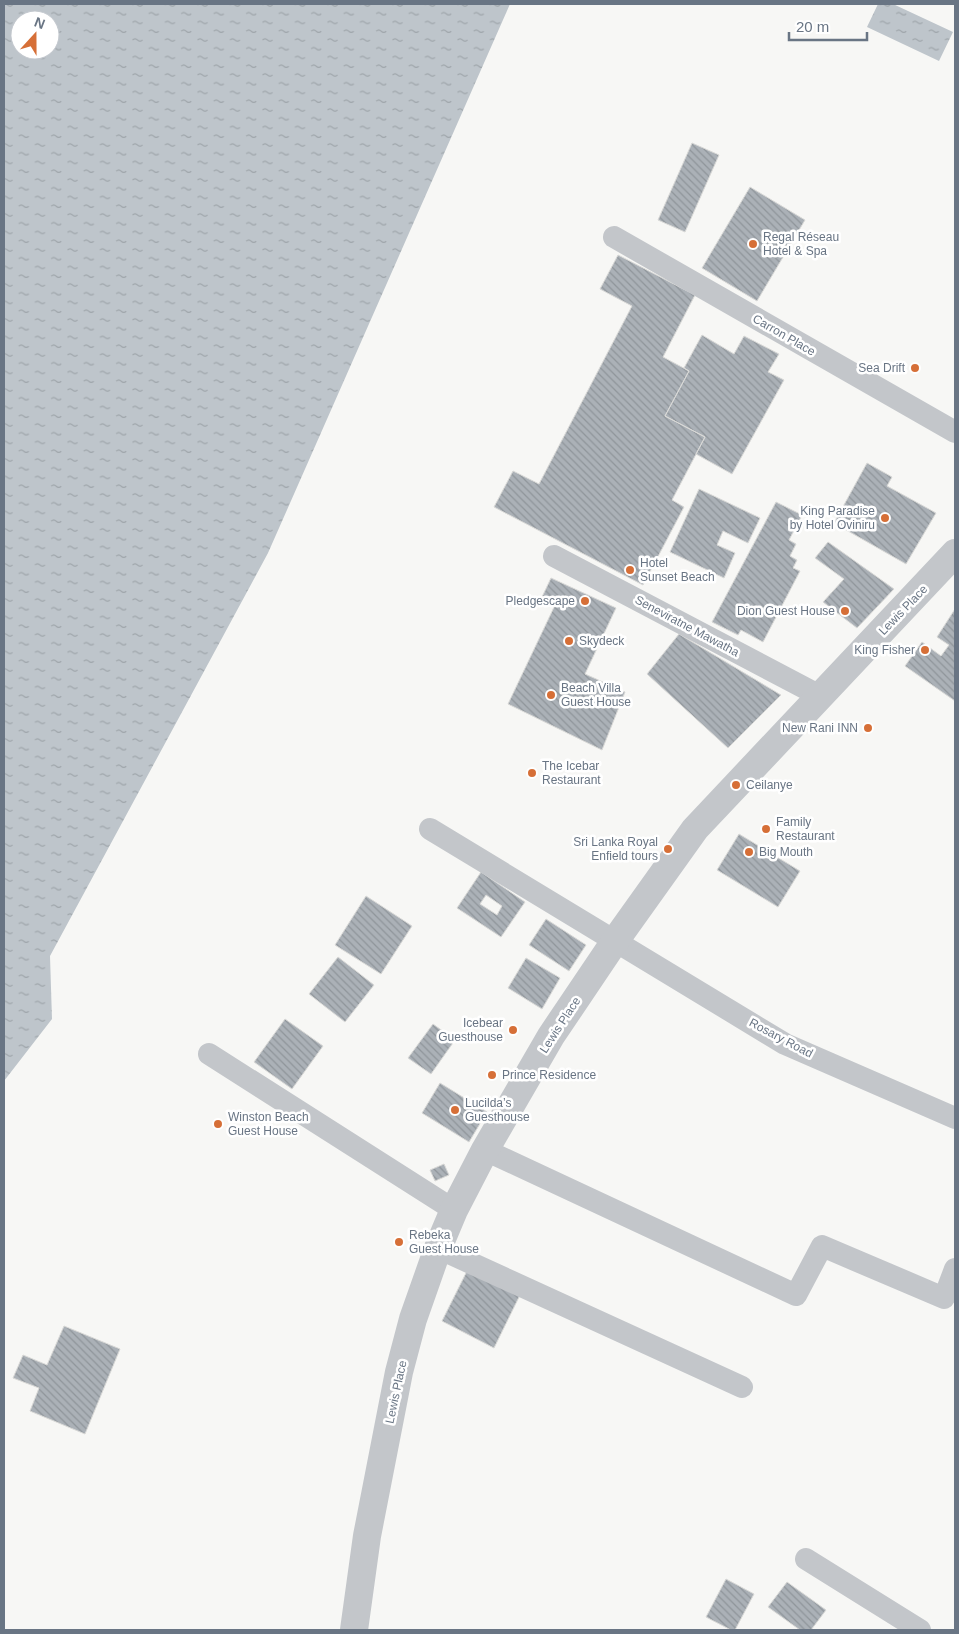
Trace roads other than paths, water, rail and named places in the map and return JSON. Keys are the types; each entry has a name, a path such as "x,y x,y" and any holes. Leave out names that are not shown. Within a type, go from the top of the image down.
{"street":[{"name":"Carron Place","path":"614,237 955,432"},
{"name":"Lewis Place","path":"354,1630 367,1536 399,1372 413,1319 438,1248 454,1210 485,1150 551,1036 615,941 695,829 955,553"},
{"name":"Seneviratne Mawatha","path":"554,556 820,696"},
{"name":"Rosary Road","path":"430,829 785,1044 955,1118"},
{"path":"209,1054 454,1210"},
{"path":"485,1150 796,1295 822,1246 944,1298 955,1269"},
{"path":"438,1248 742,1387"},
{"path":"806,1558 920,1630"}],"water":[{"path":"4,4 510,4 268,553 50,956 52,1019 4,1081"},
{"path":"878,4 893,4 953,32 939,61 867,27"}],"place":[{"name":"Regal Réseau Hotel & Spa","path":"753,244"},
{"name":"Sea Drift","path":"915,368"},
{"name":"King Paradise by Hotel Oviniru","path":"885,518"},
{"name":"Hotel Sunset Beach","path":"630,570"},
{"name":"Pledgescape","path":"585,601"},
{"name":"Dion Guest House","path":"845,611"},
{"name":"Skydeck","path":"569,641"},
{"name":"King Fisher","path":"925,650"},
{"name":"Beach Villa Guest House","path":"551,695"},
{"name":"New Rani INN","path":"868,728"},
{"name":"The Icebar Restaurant","path":"532,773"},
{"name":"Ceilanye","path":"736,785"},
{"name":"Family Restaurant","path":"766,829"},
{"name":"Sri Lanka Royal Enfield tours","path":"668,849"},
{"name":"Big Mouth","path":"749,852"},
{"name":"Icebear Guesthouse","path":"513,1030"},
{"name":"Prince Residence","path":"492,1075"},
{"name":"Lucilda’s Guesthouse","path":"455,1110"},
{"name":"Winston Beach Guest House","path":"218,1124"},
{"name":"Rebeka Guest House","path":"399,1242"}]}
